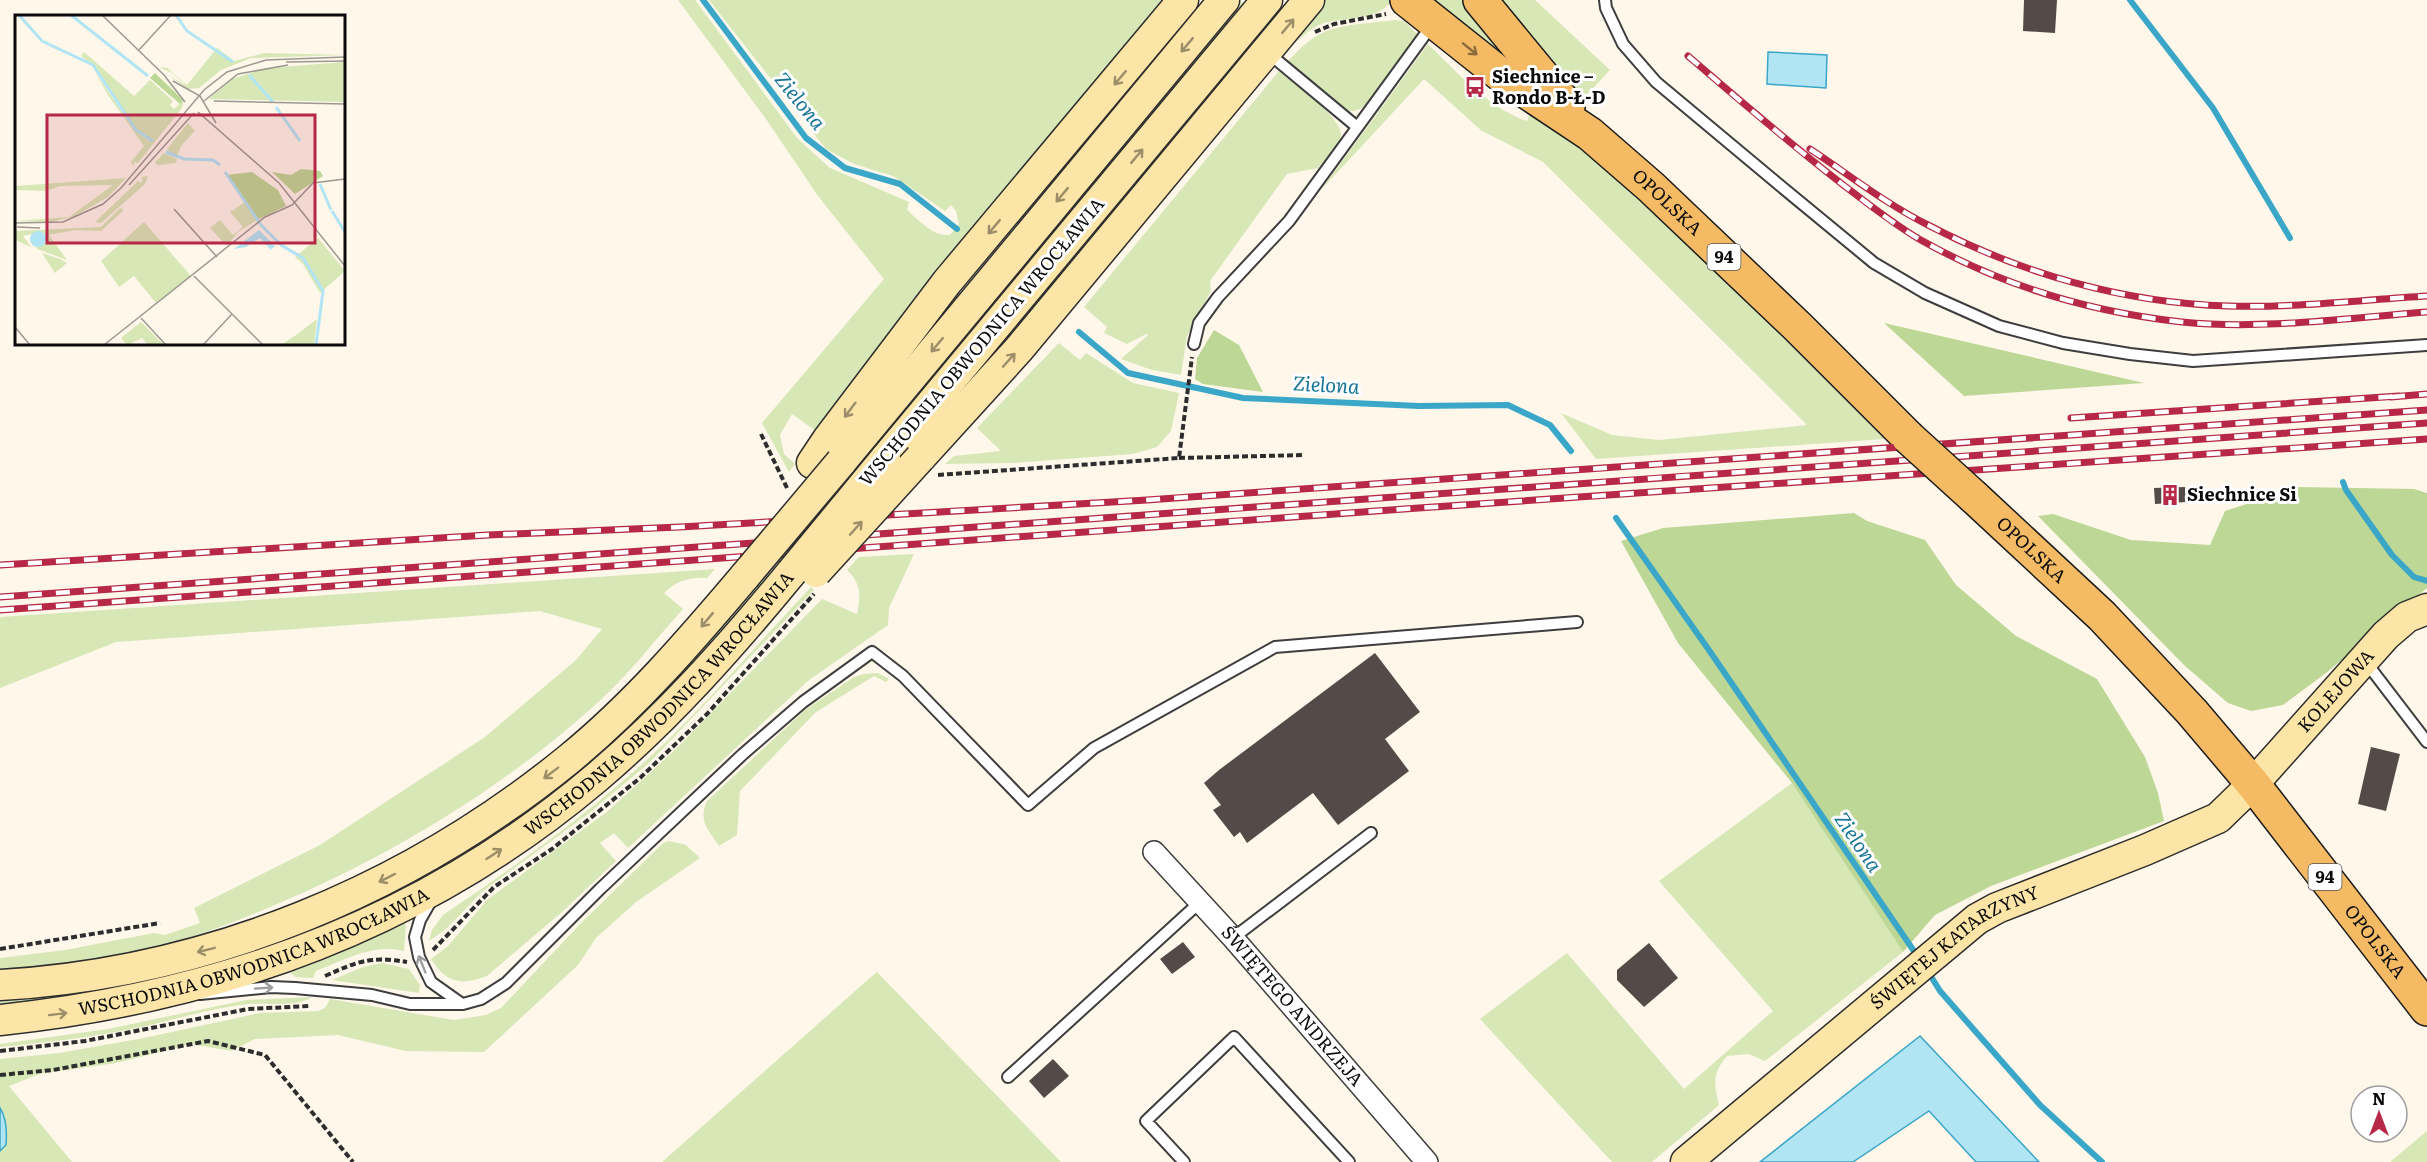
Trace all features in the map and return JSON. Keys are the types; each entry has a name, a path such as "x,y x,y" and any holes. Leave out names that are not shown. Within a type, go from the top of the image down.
{"main road":[{"path":"826,463 828,439 947,282 1184,0"},
{"name":"WSCHODNIA OBWODNICA WROCŁAWIA","path":"0,985 87,976 147,965 216,948 270,930 333,904 420,861 469,833 596,736 672,662 774,542 826,463 1224,0"},
{"path":"803,572 925,466 1019,349 1309,0"},
{"name":"OPOLSKA","path":"1407,0 1436,20 1500,74 1590,134 1651,187 1790,318 1908,436 2102,616 2192,712 2253,784 2427,1009"},
{"name":"OPOLSKA","path":"1480,0 1590,134"},
{"name":"WSCHODNIA OBWODNICA WROCŁAWIA","path":"0,1020 72,1012 164,994 237,974 305,950 358,928 444,884 513,841 596,778 686,693 744,628 791,594 803,572 885,459 1262,7"},
{"name":"KOLEJOWA","path":"2253,784 2362,658 2407,617 2427,609"},
{"name":"ŚWIĘTEJ KATARZYNY","path":"1686,1162 1977,919 1997,908 2145,850 2218,818 2253,784"}],"street":[{"name":"ŚWIĘTEGO ANDRZEJA","path":"1154,852 1233,938 1427,1162"}],"lane":[{"path":"1605,0 1606,8 1623,44 1656,82 1776,183 1874,262 1925,293 1999,326 2063,343 2193,361 2427,345"},
{"path":"1194,344 1200,323 1212,306 1289,221 1356,126 1436,20"},
{"path":"1267,52 1356,126"},
{"path":"164,994 213,994 271,987 372,995 410,1004 463,1004 481,999 506,983 600,889 743,754 803,702 872,652 903,676 1028,805 1094,748 1275,647 1577,621"},
{"path":"2362,658 2427,742"},
{"path":"1233,938 1371,833"},
{"path":"444,884 431,900 420,920 415,937 419,957 431,982 463,1004"},
{"path":"1008,1077 1199,903"},
{"path":"1184,1162 1146,1120 1234,1037 1349,1162"}],"path":[{"path":"1179,458 1194,344"},
{"path":"761,434 790,492"},
{"path":"925,466 1304,455"},
{"path":"0,1051 85,1041 248,1010 307,1007 317,1001 320,978 375,958 407,962 430,952 471,908"},
{"path":"0,949 160,923"},
{"path":"0,1076 52,1070 208,1041 265,1055 353,1162"}],"green space":[{"path":"678,0 695,0 798,139 830,168 909,202 907,210 922,223 938,233 950,235 959,224 956,211 951,205 945,211 893,176 854,164 826,149 709,0 1167,0 820,434 792,414 780,435 784,454 795,464 789,472 762,423 884,279 818,196 766,119"},
{"path":"1239,0 1246,5 868,459 858,459"},
{"path":"1323,0 1389,0 1391,2 1385,8 1369,15 1324,23 1284,49"},
{"path":"1427,0 1468,0 1540,83"},
{"path":"1497,0 1535,0 1610,70 1583,99"},
{"path":"1395,20 1404,21 1417,34 1415,39 1365,106 1359,109 1351,111 1342,109 1287,62 1309,41 1330,30"},
{"path":"1428,44 1486,98 1527,121 1530,113 1568,136 1628,187 1799,350 1885,439 1596,459 1561,413 1612,435 1659,440 1807,425 1543,162 1482,131 1424,79 1321,190"},
{"path":"1279,71 1333,119 1341,134 1339,143 1318,168 1287,174 1210,281 1211,291 1187,336 1181,375 1152,370 1121,359 1148,335 1127,344 1104,333 1107,327 1084,307"},
{"path":"1884,323 2144,383 1964,396"},
{"path":"1214,330 1239,345 1263,392 1203,384 1195,379 1197,358"},
{"path":"1059,343 1080,360 1086,353 1133,383 1179,393 1171,431 1157,447 1133,454 1012,463 945,464 954,456 1001,451 977,428"},
{"path":"2299,487 2414,489 2427,493 2427,588 2326,673 2283,705 2251,711 2228,703 2185,666 2038,516 2053,514 2131,540 2210,545 2225,511"},
{"path":"1854,513 1867,521 1925,540 1956,585 2016,636 2097,679 2145,757 2158,793 2164,821 1991,886 1935,915 1903,952 1792,783 1678,643 1621,541 1663,528"},
{"path":"914,554 889,608 888,625 809,680 628,848 614,833 600,843 616,861 562,912 487,976 462,981 448,978 442,973 431,959 448,946 487,900 608,811 676,749 822,599 857,614 859,590 847,570 859,557"},
{"path":"715,569 707,578 684,581 673,585 664,593 683,609 629,671 594,706 509,775 416,835 318,886 268,908 169,945 106,961 0,975 0,958 65,950 154,933 165,935 200,923 194,908 320,845 485,737 576,660 602,629 540,611 116,642 0,688 0,617"},
{"path":"777,574 734,624 618,742 540,805 484,844 407,889 334,924 205,971 0,1010 0,1001 62,995 152,977 420,874 762,575"},
{"path":"811,587 814,590 649,763 588,814 483,891 446,929 429,941 432,930 443,915 559,833 667,741"},
{"path":"878,673 889,679 886,682 874,676 816,712 740,791 737,835 719,846 704,820 704,808 707,801 805,710 854,677"},
{"path":"1792,783 1903,952 1765,1061 1749,1054 1727,1056 1715,1079 1719,1105 1652,1162 1612,1162 1480,1019 1567,953 1684,1089 1773,1011 1659,881"},
{"path":"669,841 686,845 700,858 636,902 596,938 578,965 484,1052 406,1051 338,1035 255,1039 231,1051 191,1044 116,1063 39,1074 9,1086 72,1162 0,1162 0,1151 6,1145 3,1113 0,1108 0,1059 59,1053 144,1038 260,1013 318,1011 325,1008 330,999 454,1020 486,1015 501,1008 581,923 663,843"},
{"path":"402,921 406,925 404,951 381,949 359,954 316,971 313,978 295,977 291,973 294,968"},
{"path":"382,963 409,969 420,985 419,993 332,980 363,967"},
{"path":"877,972 1061,1162 662,1162 871,977"},
{"path":"312,997 291,1003 249,1004 221,1008 103,1034 0,1047 0,1044 108,1029 246,1000"},
{"path":"2427,1131 2427,1162 2390,1162"}],"water":[{"path":"1768,52 1827,55 1826,88 1767,84"},
{"path":"1920,1036 2039,1162 1976,1162 1929,1111 1853,1162 1760,1162"},
{"path":"0,1108 5,1121 6,1145 0,1151"}],"building":[{"path":"2024,0 2057,0 2055,33 2023,31"},
{"name":"Siechnice Si","path":"2185,487 2186,502 2155,504 2154,488"},
{"path":"1375,653 1420,712 1385,739 1409,771 1338,825 1313,793 1247,843 1240,832 1234,837 1213,810 1221,805 1204,783"},
{"path":"2371,747 2400,754 2386,811 2358,804"},
{"path":"1183,942 1195,957 1172,974 1160,959"},
{"path":"1649,943 1678,978 1644,1007 1617,980 1617,970"},
{"path":"1053,1059 1069,1076 1044,1098 1029,1081"}],"waterway":[{"name":"Zielona","path":"703,0 806,138 845,168 900,184 957,229"},
{"path":"2130,0 2213,108 2290,238"},
{"name":"Zielona","path":"1079,332 1128,373 1243,398 1419,406 1508,405 1550,425 1571,451"},
{"path":"2343,482 2346,490 2392,555 2414,577 2427,581"},
{"name":"Zielona","path":"1616,518 1918,957"},
{"name":"Zielona","path":"1927,970 1940,991 2040,1105 2102,1162"}],"railway":[{"path":"1688,56 1803,153 1889,220 1950,255 2014,283 2046,294 2113,311 2182,322 2274,324 2427,312"},
{"path":"1810,149 1897,208 1963,242 2036,271 2111,292 2189,304 2228,306 2303,305 2427,296"},
{"path":"2391,397 2427,394"},
{"path":"2071,418 2399,396"},
{"path":"0,565 488,535 680,527 1147,500 2427,410"},
{"path":"0,597 2427,423"},
{"path":"0,610 1404,509 2427,439"}],"place":[{"name":"Siechnice – Rondo B-Ł-D","path":"1475,87"},
{"name":"Siechnice Si","path":"2170,495"}]}
